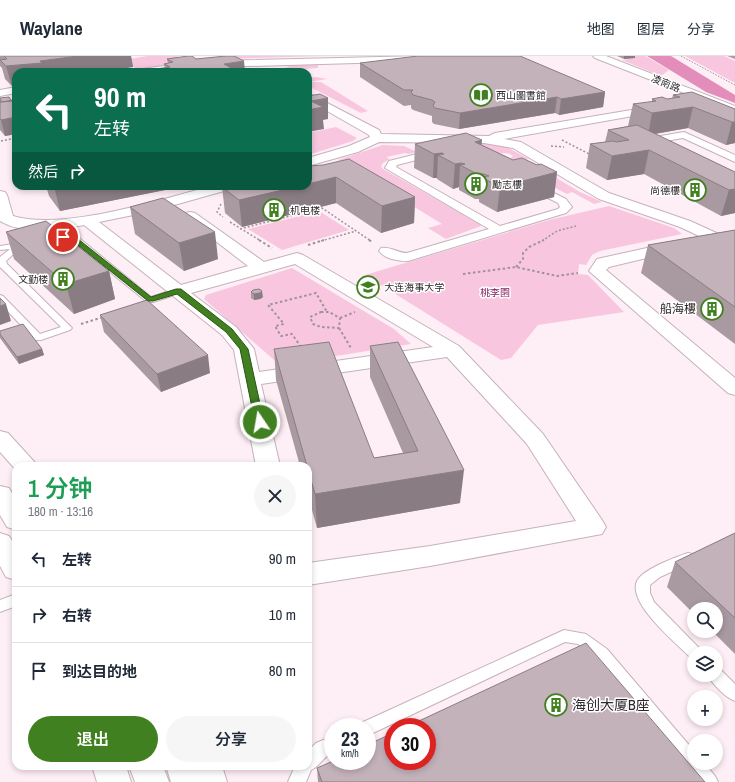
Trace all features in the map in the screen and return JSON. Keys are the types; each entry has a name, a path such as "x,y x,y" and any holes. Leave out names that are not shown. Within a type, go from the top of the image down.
{"street":[{"name":"凌南路","path":"598,56 716,98 735,110"},
{"path":"204,64 432,58"},
{"path":"274,68 292,62"},
{"path":"246,63 255,68"},
{"path":"173,68 189,66"},
{"path":"0,93 12,91"},
{"path":"312,98 360,123 375,133 376,138"},
{"path":"690,103 716,98"},
{"path":"484,139 670,107"},
{"path":"639,148 684,136 735,159"},
{"path":"312,161 360,146 371,142 376,138 484,139 517,145 604,196 685,224 735,248"},
{"path":"460,150 449,149 393,163 390,168 499,230"},
{"path":"385,251 399,256 408,257 562,211 566,207 562,201 521,180"},
{"path":"0,195 4,216 10,221 15,223 40,225 88,220 170,202 212,190"},
{"path":"170,202 261,268"},
{"path":"88,220 229,331 244,349 267,462"},
{"path":"735,234 603,263 597,271 735,389"},
{"path":"178,291 297,258 452,350 535,439 593,527 430,556 312,573"},
{"path":"251,379 452,350"},
{"path":"0,439 22,462"},
{"path":"0,439 13,462"},
{"path":"0,494 12,514"},
{"path":"0,543 12,563"},
{"path":"110,770 114,782"},
{"path":"148,770 152,782"},
{"path":"184,770 188,782"},
{"path":"206,770 210,782"}],"lane":[{"path":"42,240 63,237 76,240 150,300 178,291"},
{"path":"0,248 23,245 2,260 3,265 67,328 38,338 0,298"},
{"path":"688,646 648,605 643,593 643,583 655,574 702,552"},
{"path":"0,606 12,602"},
{"path":"376,724 564,636 581,638 602,654 709,782"},
{"path":"723,682 735,694"},
{"path":"312,758 324,748"},
{"path":"297,782 302,770"}],"path":[{"path":"681,56 735,85"},
{"path":"1,141 12,139"},
{"path":"560,139 592,156"},
{"path":"224,218 217,212 220,204 225,201"},
{"path":"240,229 322,208 385,251"},
{"path":"228,221 275,250"},
{"path":"516,267 523,259 523,253 529,247 547,239 557,231 576,226"},
{"path":"305,246 356,231"},
{"path":"463,274 516,267 557,276 581,273"},
{"path":"304,351 292,334 280,336 275,326 284,324 268,305 316,293 328,312"},
{"path":"339,328 313,325 310,321 310,317 314,313 328,312 340,318 339,328 351,348"},
{"path":"67,328 103,316"}],"green space":[{"path":"147,56 177,56 187,62 150,68 135,68 124,60"},
{"path":"230,56 323,56 224,59"},
{"path":"631,56 645,56 669,70 661,76 622,60 635,58"},
{"path":"685,56 724,56 735,61 735,83"},
{"path":"303,64 318,64 318,68 285,68 287,67"},
{"path":"317,77 327,79 312,82 312,78"},
{"path":"312,82 321,82 368,111 361,113 312,88"},
{"path":"336,127 357,138 353,141 312,154 312,132"},
{"path":"483,142 505,146 529,159 513,163 508,160 513,156 510,154 503,153 489,155 477,152 464,145"},
{"path":"383,145 404,146 417,152 386,157 390,159 383,163 381,166 383,169 480,224 481,226 446,239 428,228 442,224 338,160"},
{"path":"535,165 578,191 602,202 594,204 572,192 567,194 518,169"},
{"name":"桃李園","path":"609,206 674,228 682,234 600,251 592,255 586,265 579,264 578,274 588,275 624,312 538,325 511,358 501,360 365,275 549,220"},
{"path":"319,211 349,230 282,250 248,229"},
{"path":"292,268 394,329 411,344 280,365 204,299 206,295"}],"shaded area":[{"path":"647,56 671,56 735,95 735,103 706,92"}],"building":[{"path":"4,56 78,56 40,61 42,63 6,66 0,60 7,59"},
{"path":"188,56 192,56 196,59 234,56 244,61 224,64 231,68 163,68 170,67 164,64 173,62 167,59"},
{"name":"西山圖書館","path":"418,56 520,56 605,92 561,99 557,97 460,113 435,108 433,106 435,102 432,100 413,95 411,92 413,90 404,90 360,63"},
{"path":"692,92 735,109 735,122 693,107 652,113 633,104 656,101 652,99 662,97 667,99 680,97 673,95"},
{"path":"320,94 328,98 312,101 312,95"},
{"path":"9,97 12,101 2,102 0,99 0,98"},
{"path":"12,100 12,118 0,119 0,102"},
{"path":"312,102 323,107 312,109"},
{"path":"637,125 735,172 735,189 729,190 649,150 612,156 590,144 629,140 608,130"},
{"path":"466,133 482,140 475,142 513,160 522,158 537,165 541,164 557,172 500,187 481,177 489,176 477,174 460,165 465,164 455,164 438,155 444,154 442,153 434,154 415,144"},
{"path":"349,159 415,197 382,206 336,177 312,183 312,166 323,165"},
{"path":"226,190 283,190 239,200"},
{"path":"163,198 215,232 179,243 130,207"},
{"path":"46,221 109,271 66,284 6,232"},
{"path":"735,230 735,307 648,245"},
{"path":"259,289 262,291 260,293 254,294 251,292 253,290"},
{"path":"0,298 6,304 0,306"},
{"path":"147,300 208,355 157,374 100,315"},
{"path":"23,324 42,349 17,357 0,334 0,331"},
{"path":"329,342 374,458 418,451 370,346 398,342 464,470 315,494 312,484 312,462 306,462 274,349"},
{"path":"735,533 735,618 723,607 723,602 718,602 675,562"},
{"name":"海创大厦B座","path":"586,643 687,761 687,770 695,770 705,782 322,782 317,768 324,765 324,770 376,770 376,741 384,737 384,770 436,770 436,718 425,718"}],"place":[{"name":"西山圖書館","path":"481,95"},
{"name":"勵志樓","path":"476,184"},
{"name":"尚德樓","path":"695,190"},
{"name":"机电楼","path":"274,210"},
{"name":"文勤楼","path":"63,279"},
{"name":"大连海事大学","path":"368,287"},
{"name":"船海樓","path":"712,309"},
{"name":"海创大厦B座","path":"556,705"}],"route":[{"path":"63,237 76,240 150,300 178,291 229,331 244,349 260,422"}]}
